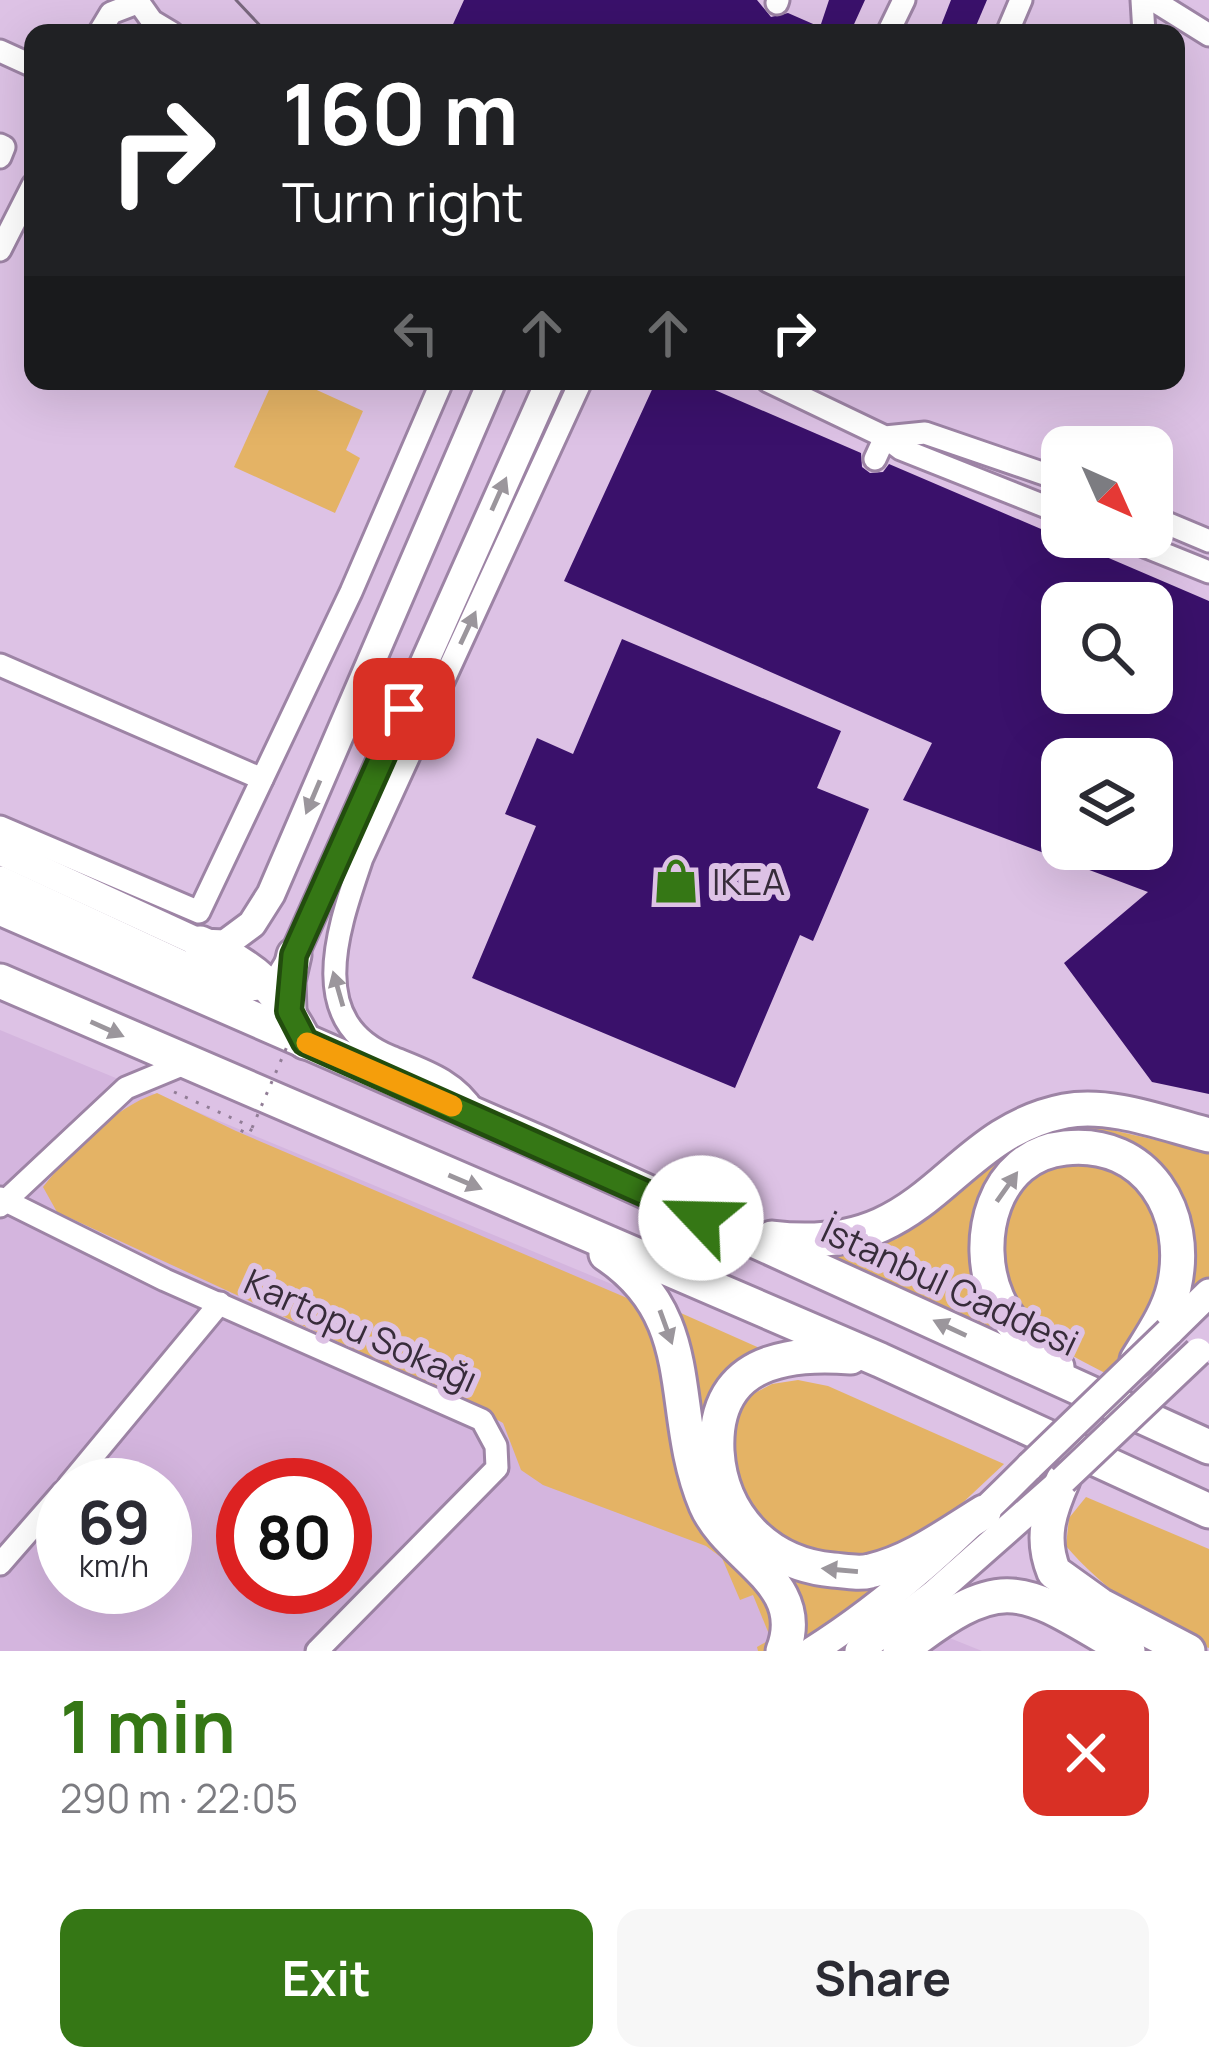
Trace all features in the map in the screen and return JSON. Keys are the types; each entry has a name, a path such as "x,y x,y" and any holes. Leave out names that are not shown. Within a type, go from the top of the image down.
{"highway":[{"name":"İstanbul Caddesi","path":"0,908 291,1014 478,1118 1209,1444"},
{"path":"200,943 244,964 291,1014"},
{"path":"291,1014 294,955"},
{"path":"0,981 880,1360 1209,1515"},
{"path":"736,1233 826,1241 894,1221 1022,1124 1066,1110 1107,1112 1209,1135"},
{"path":"1080,1389 998,1302 985,1261 987,1221 1001,1190 1028,1159 1064,1148 1110,1151 1141,1169 1162,1193 1178,1228 1174,1290 1167,1323 1133,1367"},
{"path":"555,1220 625,1267 653,1296 672,1332 692,1469 709,1512 775,1583 788,1606 790,1632 783,1651"},
{"path":"880,1360 810,1354 765,1366 733,1388 716,1426 719,1484 734,1515 785,1558 812,1568 867,1572 917,1553 984,1512"},
{"path":"1063,1480 1048,1515 1046,1538 1054,1572 1138,1627 1188,1651"},
{"path":"900,1651 952,1611 1007,1592 1067,1615 1127,1651"}],"main road":[{"path":"0,850 200,943 226,944 252,923 271,893 488,390"},
{"path":"294,955 546,390"},
{"path":"0,880 212,978 244,988 291,1014"},
{"path":"1167,1323 1209,1293"},
{"path":"859,1651 933,1595 1204,1346"},
{"path":"812,1651 850,1628 984,1512 1133,1367"}],"street":[{"path":"1153,0 1209,35"},
{"path":"105,24 111,14 137,2 157,24"},
{"path":"0,146 4,147 0,157"},
{"path":"0,250 24,203"},
{"path":"0,827 199,913 352,592 438,390"},
{"path":"478,1118 458,1087 387,1056 356,1031 335,991 332,966 337,932 362,859 576,390"},
{"path":"783,390 888,452 1041,506"},
{"path":"888,452 925,433 1041,473"},
{"path":"1173,526 1209,541"},
{"path":"1173,558 1209,572"},
{"path":"0,664 262,779"},
{"path":"2,1202 126,1088 184,1064"},
{"name":"Kartopu Sokağı","path":"2,1202 165,1280 482,1420 496,1446 497,1468 317,1651"},
{"path":"91,1458 220,1303"},
{"path":"0,1564 36,1523"}],"path":[{"path":"144,1079 243,1123 240,1130 249,1134 291,1014"}],"shaded area":[{"path":"269,390 317,390 363,411 346,450 360,458 335,513 234,467"},
{"path":"0,1030 679,1312 735,1552 982,1651 0,1651"},
{"path":"157,1093 627,1298 647,1317 774,1618 770,1651 758,1651 757,1647 771,1639 753,1595 740,1600 722,1558 706,1546 543,1485 521,1470 503,1423 449,1393 57,1212 43,1187 54,1173 109,1120"},
{"path":"1094,1126 1209,1152 1209,1279 1182,1306 1191,1231 1182,1199 1162,1167 1133,1144 1117,1138 1079,1141 1003,1172 1004,1333 818,1259 897,1239 1033,1135"},
{"path":"1064,1156 1142,1179 1167,1240 1165,1277 1151,1313 1105,1373 1035,1330 1010,1298 1000,1268 996,1237 1004,1198 1026,1176"},
{"path":"665,1306 775,1355 705,1452"},
{"path":"798,1380 828,1386 1004,1464 939,1525 898,1550 836,1564 774,1540 735,1495 731,1426 749,1396 772,1384"},
{"path":"1086,1497 1209,1549 1209,1648 1132,1606 1066,1546 1069,1518"},
{"path":"778,1573 904,1574 799,1651"}],"building":[{"path":"464,0 757,0 771,17 788,13 813,24 453,24"},
{"path":"829,0 865,0 854,24 821,24"},
{"path":"951,0 987,0 977,24 942,24"},
{"path":"652,390 715,390 861,453 862,467 870,473 883,472 889,464 1041,529 1041,558 1109,558 1165,582 1041,582 1041,714 1173,714 1173,586 1209,601 1209,1094 1152,1082 1064,963 1148,892 1089,870 1173,870 1173,738 1041,738 1041,852 903,800 932,743 564,581"},
{"name":"IKEA","path":"622,639 841,731 817,788 869,809 813,941 800,935 735,1088 472,978 536,826 505,814 537,738 573,754"}],"tram line":[{"path":"236,0 259,24"}],"slow traffic":[{"path":"307,1043 452,1106"}],"place":[{"name":"IKEA","path":"676,881"}],"route":[{"path":"404,709 294,955 288,981 289,1011 305,1042 701,1218"}]}
